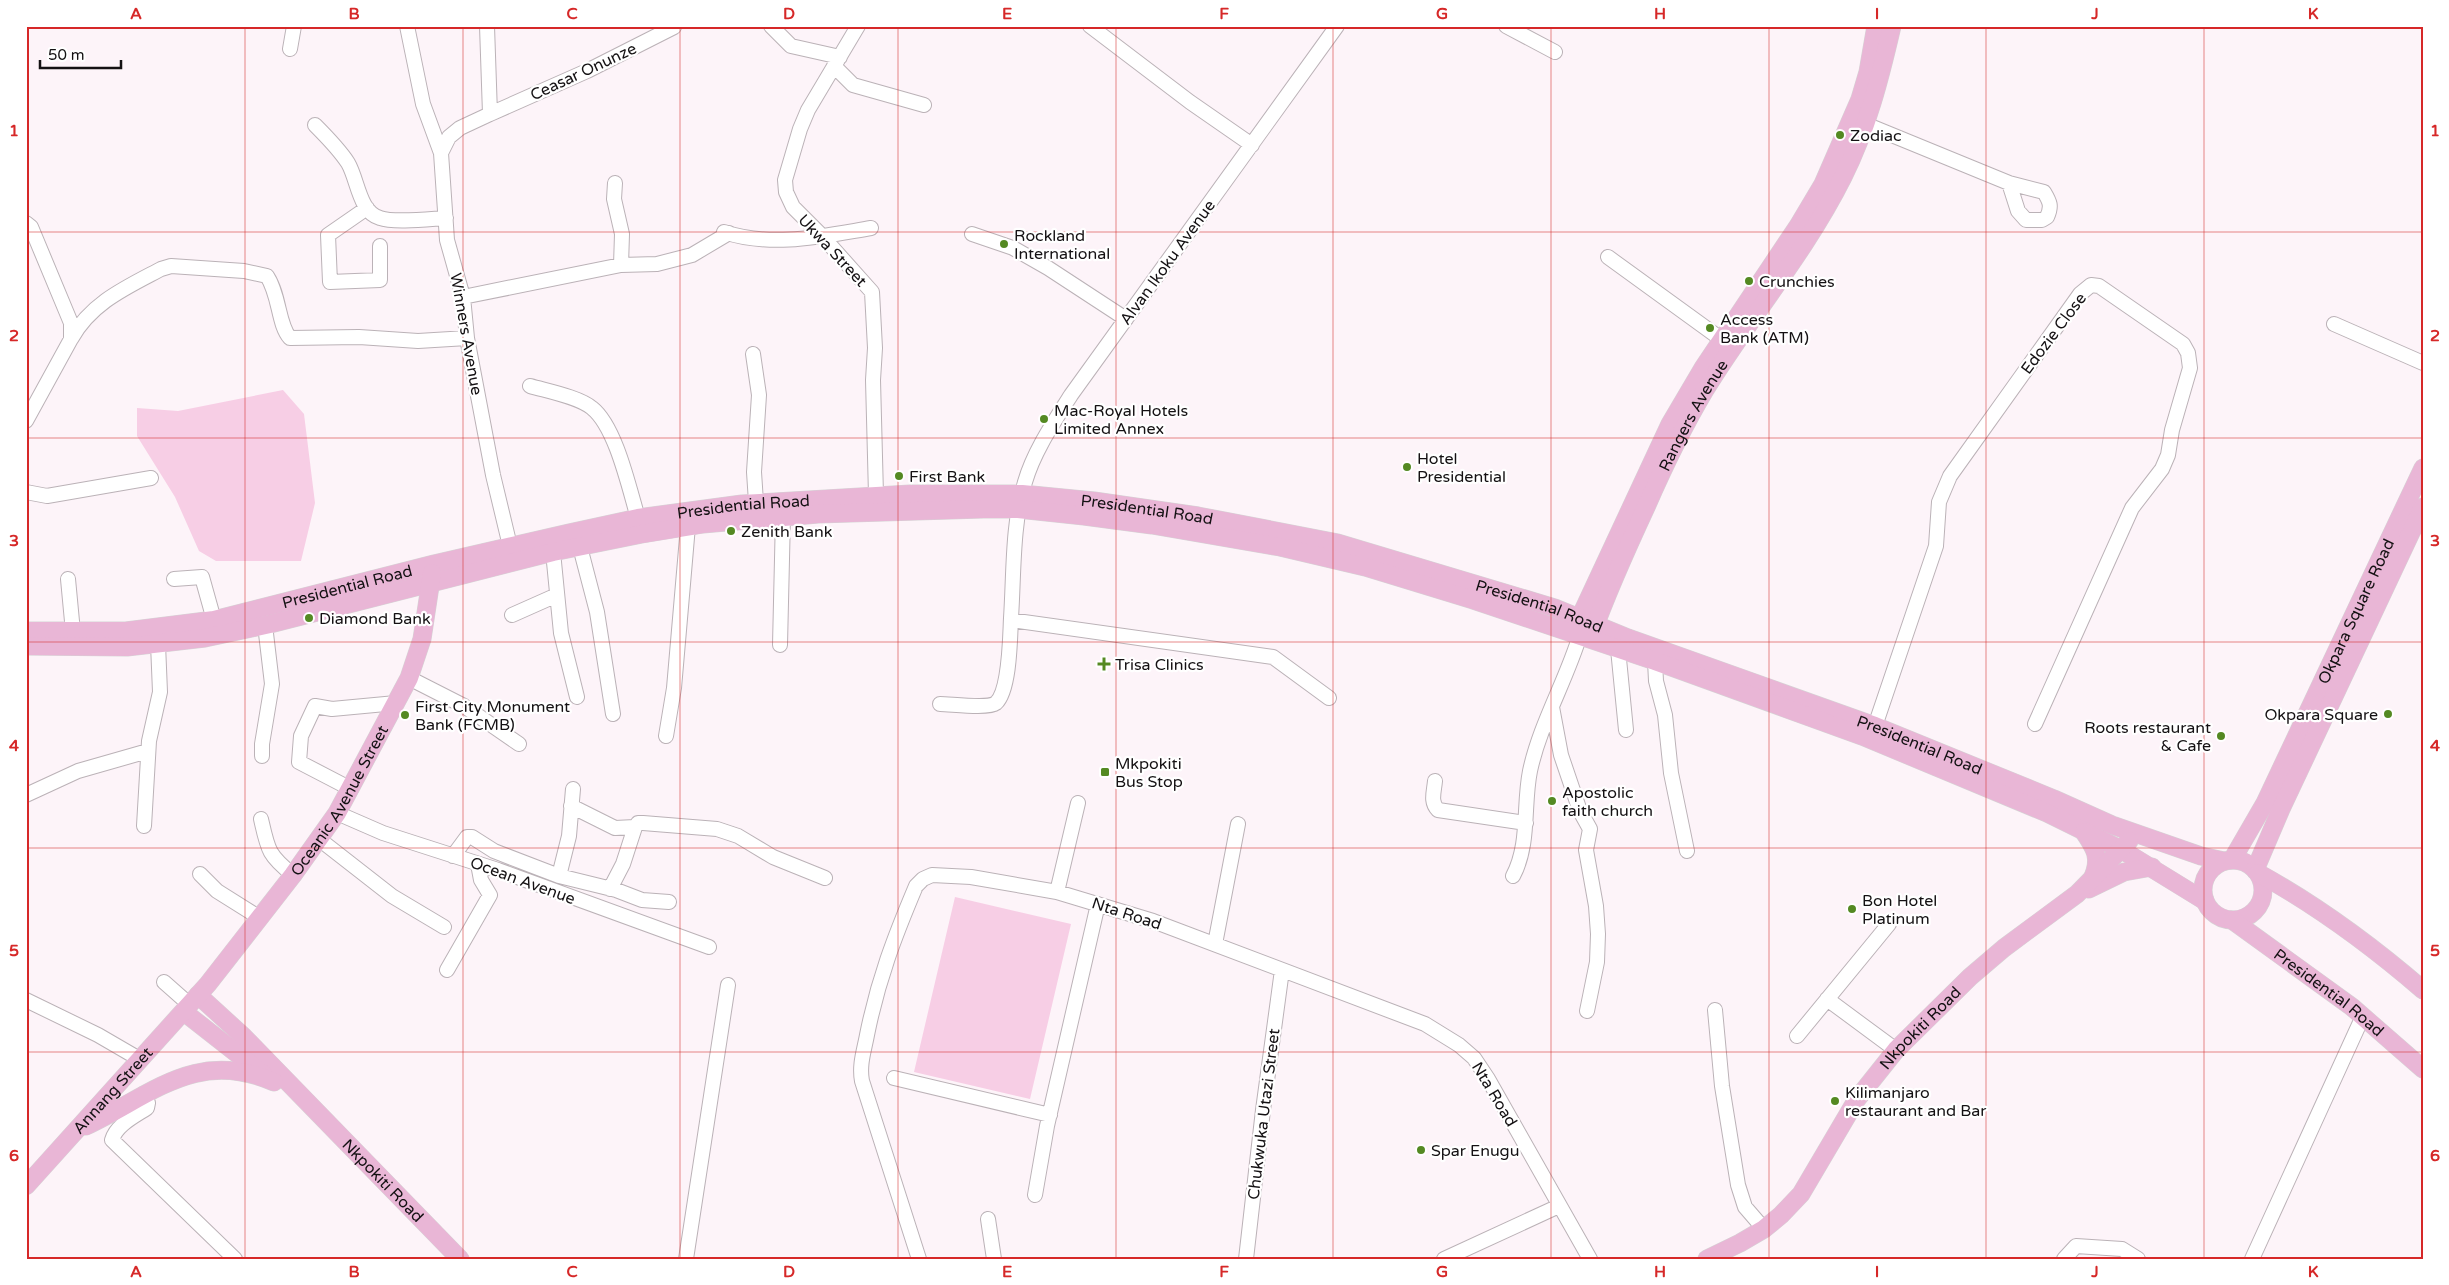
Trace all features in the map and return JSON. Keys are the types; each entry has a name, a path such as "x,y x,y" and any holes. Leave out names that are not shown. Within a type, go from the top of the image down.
{"main road":[{"name":"Rangers Avenue","path":"1598,594 1670,424 1721,338 1798,226 1823,184 1860,100 1868,72 1876,26"},
{"name":"Rangers Avenue","path":"1598,594 1685,424 1705,390 1817,222 1843,177 1865,124 1877,88 1892,26"},
{"name":"Okpara Square Road","path":"2228,861 2265,803 2423,468"},
{"name":"Presidential Road","path":"26,646 127,639 214,620 510,546 638,518 688,526 783,516 854,504 876,495 1020,502 1280,547 1374,570 1583,630 1763,693 2047,813 2122,850 2205,901"},
{"name":"Presidential Road","path":"26,631 73,632 158,644 205,638 265,625 431,582 580,547 662,522 756,502 854,504 1094,501 1198,516 1338,543 1555,608 1583,630"},
{"name":"Okpara Square Road","path":"2257,872 2281,809 2423,507"},
{"name":"Oceanic Avenue Street","path":"191,1004 293,875 319,840 351,789 409,678 422,639 434,564"},
{"path":"1555,608 1578,606 1598,594"},
{"path":"1583,630 1598,594"},
{"path":"1598,594 1611,626 1623,644"},
{"name":"Presidential Road","path":"1623,644 1656,661 1875,726 2134,833 2200,856 2228,861"},
{"path":"2084,832 2097,854 2097,867 2093,877"},
{"name":"Nkpokiti Road","path":"1708,1259 1764,1229 1801,1194 1857,1099 1896,1050 1921,1024 1997,954 2077,894 2122,850 2134,833"},
{"path":"2257,872 2263,889 2259,904 2248,916 2232,920 2216,914 2205,901 2204,882 2215,866 2228,861 2245,863 2324,913 2381,954 2423,990"},
{"path":"2077,894 2124,872 2152,867"},
{"name":"Presidential Road","path":"2232,920 2363,1016 2423,1069"},
{"path":"191,1004 306,1104"},
{"name":"Annang Street","path":"26,1186 191,1004"},
{"path":"213,1070 238,1043"},
{"path":"238,1043 274,1082 306,1104"},
{"path":"75,1132 170,1081 213,1070 248,1073 274,1082"},
{"name":"Nkpokiti Road","path":"306,1104 460,1259"}],"street":[{"path":"290,49 294,26"},
{"name":"Winners Avenue","path":"408,26 423,104 441,152 447,240 464,297 467,338 493,475 510,546"},
{"path":"441,152 450,138 460,128 490,114 487,26"},
{"path":"771,26 791,46 837,61 853,85 924,105"},
{"name":"Ukwa Street","path":"858,26 800,129 785,180 786,192 792,207 822,236 872,292 875,348 872,380 876,495"},
{"path":"1090,26 1190,102 1252,145"},
{"name":"Alvan Ikoku Avenue","path":"940,704 988,706 996,702 1004,686 1020,502 1034,460 1054,423 1126,319 1338,26"},
{"path":"1506,26 1555,52"},
{"name":"Ceasar Onunze","path":"490,114 587,71 674,27"},
{"path":"1865,124 2009,183"},
{"path":"316,125 334,144 349,165 367,208 378,218 446,218"},
{"path":"615,183 614,199 622,234 621,265"},
{"path":"367,208 328,235 330,282 380,280 380,246"},
{"path":"26,223 31,227 72,323 71,339"},
{"path":"464,297 621,265 657,264 692,255 727,232 768,239 802,239 871,228"},
{"path":"972,234 1013,248 1048,268 1126,319"},
{"path":"1608,257 1721,338"},
{"path":"26,421 80,323 100,303 161,269 171,266 244,271 267,276 277,296 285,333 290,338 358,336 418,341 467,338"},
{"name":"Edozie Close","path":"1875,726 1936,546 1939,502 1950,476 2080,294 2091,285 2099,286 2183,344 2188,353 2190,368 2172,430 2168,455 2162,469 2132,508 2035,724"},
{"path":"2334,324 2423,363"},
{"path":"753,354 759,395 754,472 756,502"},
{"path":"530,386 591,406 605,422 614,442 638,518"},
{"path":"26,492 47,496 151,478"},
{"path":"780,645 783,516"},
{"path":"666,736 674,688 688,526"},
{"path":"569,533 580,547 597,612 613,714"},
{"path":"553,552 561,633 577,696"},
{"path":"174,579 202,577 214,620"},
{"path":"68,579 73,632"},
{"path":"512,616 557,595"},
{"path":"1011,620 1273,657 1329,698"},
{"path":"262,756 262,744 272,684 265,625"},
{"path":"1516,870 1526,823 1530,772 1552,707 1583,630"},
{"path":"144,826 148,751 160,692 158,644"},
{"path":"1623,644 1626,730"},
{"path":"1656,661 1656,681 1665,715 1671,773 1687,851"},
{"path":"409,678 464,706 519,744"},
{"path":"351,789 300,762 302,736 315,706 332,709 396,703"},
{"path":"1552,707 1561,755 1580,811 1590,829 1586,850 1596,906 1598,934 1597,962 1587,1011"},
{"path":"26,795 78,772 148,751"},
{"path":"1435,781 1433,797 1434,806 1438,810 1526,823"},
{"path":"558,876 569,836 573,788"},
{"path":"1057,892 1078,803"},
{"path":"571,806 615,828 635,827"},
{"name":"Ocean Avenue","path":"337,813 384,833 478,864 708,947"},
{"path":"262,819 269,851 276,862 293,875"},
{"path":"610,889 624,864 635,827 638,823 717,829 738,836 773,857 825,878"},
{"path":"1215,944 1238,824"},
{"path":"453,856 467,837 472,837 494,852 558,876 610,889 642,900 669,902"},
{"path":"319,840 392,896 444,927"},
{"path":"448,970 490,895 480,880 478,864"},
{"path":"200,874 218,891 260,918"},
{"name":"Nta Road","path":"919,1259 861,1074 876,990 892,943 916,886 923,879 932,875 971,877 1057,892 1154,921 1416,1020 1459,1045 1474,1058 1488,1079 1590,1259"},
{"path":"1035,1195 1050,1115 1098,904"},
{"path":"1797,1036 1889,924"},
{"name":"Chukwuka Utazi Street","path":"1246,1259 1263,1110 1282,970"},
{"path":"164,982 191,1004"},
{"path":"686,1259 728,985"},
{"path":"1827,999 1896,1050"},
{"path":"26,1000 98,1035 141,1060"},
{"path":"1715,1010 1722,1086 1738,1185 1745,1207 1764,1229"},
{"path":"2252,1259 2363,1016"},
{"path":"894,1078 1050,1115"},
{"path":"112,1140 116,1132 125,1123 147,1108 148,1103 143,1094"},
{"path":"93,1123 235,1259"},
{"path":"1444,1259 1560,1206"},
{"path":"988,1219 994,1259"},
{"path":"2064,1259 2076,1246 2122,1249 2138,1259"}],"shaded area":[{"path":"283,390 304,414 315,503 301,561 216,561 199,551 175,497 137,436 137,408 178,411"},
{"path":"955,897 1071,924 1030,1099 914,1072"}],"place":[{"name":"Zodiac","path":"1840,135"},
{"name":"Rockland International","path":"1004,244"},
{"name":"Crunchies","path":"1749,281"},
{"name":"Access Bank (ATM)","path":"1710,328"},
{"name":"Mac-Royal Hotels Limited Annex","path":"1044,419"},
{"name":"Hotel Presidential","path":"1407,467"},
{"name":"First Bank","path":"899,476"},
{"name":"Zenith Bank","path":"731,531"},
{"name":"Diamond Bank","path":"309,618"},
{"name":"Trisa Clinics","path":"1104,664"},
{"name":"Okpara Square","path":"2388,714"},
{"name":"First City Monument Bank (FCMB)","path":"405,715"},
{"name":"Roots restaurant & Cafe","path":"2221,736"},
{"name":"Mkpokiti Bus Stop","path":"1105,772"},
{"name":"Apostolic faith church","path":"1552,801"},
{"name":"Bon Hotel Platinum","path":"1852,909"},
{"name":"Kilimanjaro restaurant and Bar","path":"1835,1101"},
{"name":"Spar Enugu","path":"1421,1150"}]}
